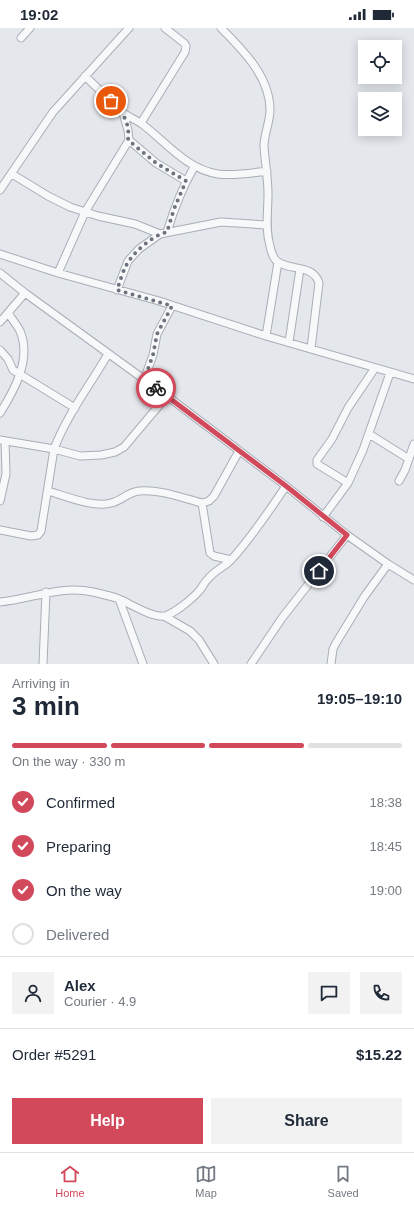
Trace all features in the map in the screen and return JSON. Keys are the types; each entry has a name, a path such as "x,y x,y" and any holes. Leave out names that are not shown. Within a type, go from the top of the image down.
{"street":[{"path":"21,38 30,28"},
{"path":"0,190 53,112 129,28"},
{"path":"141,123 185,52 186,46 184,43 165,28"},
{"path":"221,28 254,65 269,99 270,112 264,146 268,195 266,225 270,246 274,257 278,262 314,274 319,283 311,348"},
{"path":"86,76 123,113 141,123 194,167 210,172 226,174 267,171"},
{"path":"58,273 85,212 128,140 128,130 123,113"},
{"path":"128,140 156,163 186,181"},
{"path":"163,233 186,181 194,167"},
{"path":"12,174 55,200 70,207 163,233"},
{"path":"117,290 128,261 140,249 163,233 221,222 266,225"},
{"path":"0,254 266,336 414,379"},
{"path":"266,336 278,262"},
{"path":"289,342 300,269"},
{"path":"0,273 25,293 167,396 286,486 347,535 388,564 414,580"},
{"path":"0,322 25,293"},
{"path":"144,380 153,355 157,334 172,306"},
{"path":"0,413 20,375 23,362 22,338 8,313"},
{"path":"0,350 8,359 13,370 75,408"},
{"path":"0,530 31,536 38,535 42,527 54,449 75,408 108,354"},
{"path":"348,482 318,464 317,460 332,439 348,408 375,368"},
{"path":"323,517 348,482 363,450 390,373"},
{"path":"0,501 6,474 2,440 54,449 88,457 120,450 167,396"},
{"path":"369,434 409,458"},
{"path":"399,481 405,470 414,444"},
{"path":"48,491 90,503 101,504 109,504 131,493 139,491 157,492 202,503 209,501 214,496 239,451"},
{"path":"164,616 190,600 200,590 207,579 231,560 286,486"},
{"path":"202,503 210,553 214,556 231,560"},
{"path":"251,664 274,629 347,535"},
{"path":"331,664 333,649 336,643 364,597 388,564"},
{"path":"0,602 61,590 92,592 119,599 146,612 164,616 190,631 199,640 214,664"},
{"path":"43,664 46,592"},
{"path":"119,599 143,664"}],"way so far":[{"path":"111,101 123,113 127,124 129,135 128,140 156,163 186,181 174,209 167,232 160,234 140,249 128,261 117,290 172,306 157,334 153,355 144,380 156,388"}],"route":[{"path":"156,388 286,486 347,535 319,571"}]}
